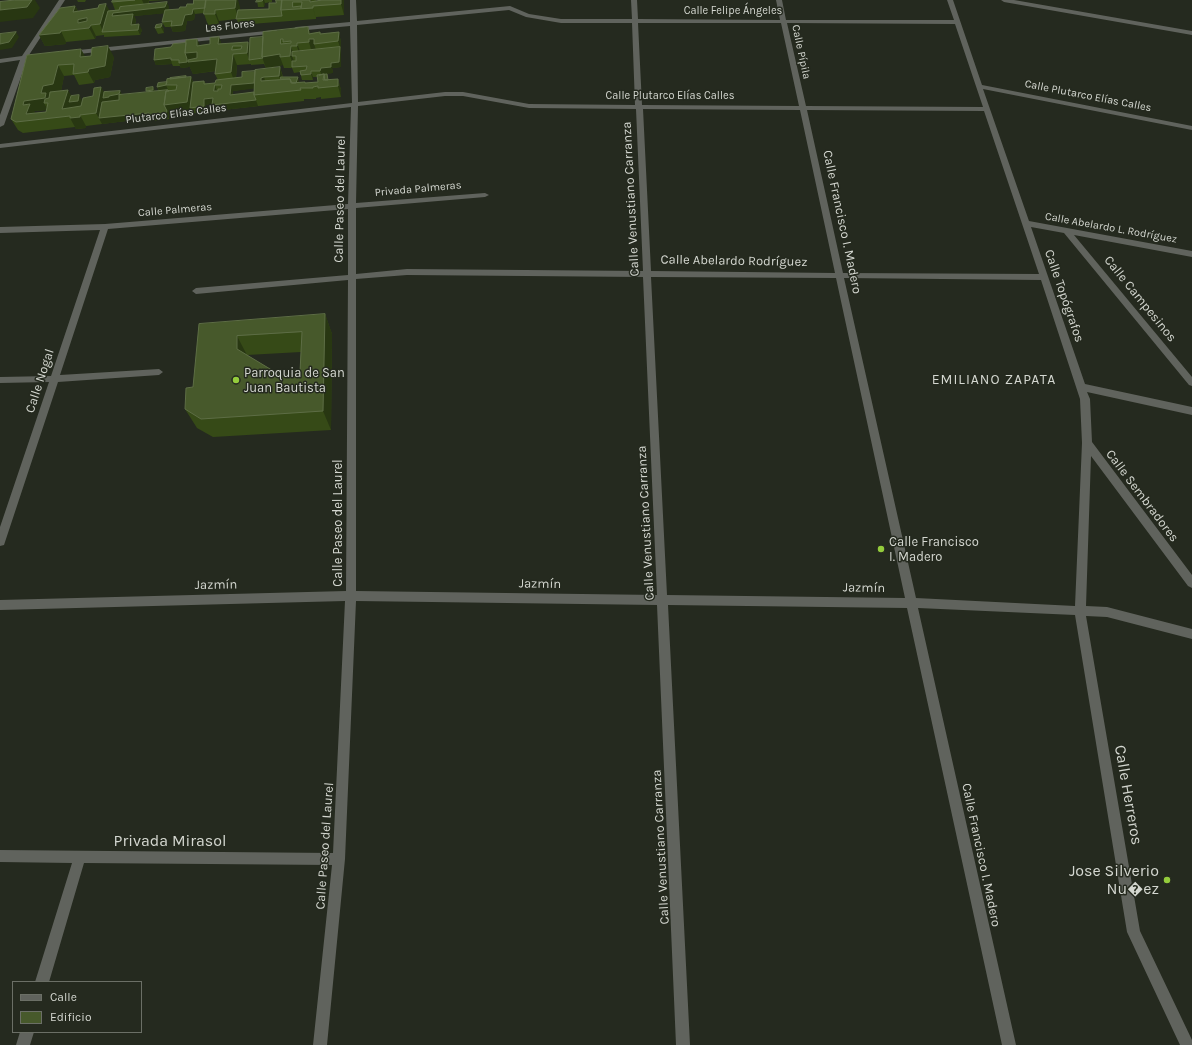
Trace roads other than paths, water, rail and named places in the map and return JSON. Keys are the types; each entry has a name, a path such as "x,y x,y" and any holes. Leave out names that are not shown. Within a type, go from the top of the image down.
{"street":[{"path":"0,125 24,58 62,0"},
{"name":"Calle Paseo del Laurel","path":"320,1045 339,859 351,596 352,206 355,104 352,24 353,0"},
{"path":"290,30 510,8 508,0"},
{"name":"Calle Venustiano Carranza","path":"634,0 683,1045"},
{"name":"Calle Pípila","path":"779,0 803,108"},
{"name":"Calle Topógrafos","path":"950,0 1085,399 1087,443 1080,611"},
{"path":"1004,0 1192,33"},
{"name":"Calle Felipe Ángeles","path":"510,8 528,16 561,21 957,22"},
{"name":"Las Flores","path":"63,54 282,31"},
{"path":"0,61 47,55"},
{"name":"Calle Plutarco Elías Calles","path":"979,86 1192,128"},
{"name":"Calle Plutarco Elías Calles","path":"355,104 445,94 463,94 529,106 987,109"},
{"name":"Plutarco Elías Calles","path":"0,146 355,104"},
{"name":"Calle Francisco I. Madero","path":"803,108 1009,1045"},
{"name":"Privada Palmeras","path":"352,206 485,195"},
{"name":"Calle Palmeras","path":"0,230 105,227 352,206"},
{"name":"Calle Abelardo L. Rodríguez","path":"1025,223 1192,254"},
{"name":"Calle Nogal","path":"0,542 105,227"},
{"name":"Calle Campesinos","path":"1068,231 1192,383"},
{"name":"Calle Abelardo Rodríguez","path":"196,291 407,272 1044,277"},
{"path":"0,380 54,379 159,372"},
{"path":"1081,387 1192,411"},
{"name":"Calle Sembradores","path":"1087,443 1192,583"},
{"name":"Jazmín","path":"0,605 351,596 912,603 1107,612 1192,634"},
{"name":"Calle Herreros","path":"1080,611 1134,932 1187,1045"},
{"name":"Privada Mirasol","path":"0,856 339,859"},
{"path":"42,981 80,857"},
{"path":"23,1045 27,1033"}],"place":[{"name":"Parroquia de San Juan Bautista","path":"236,380"},
{"name":"Calle Francisco I. Madero","path":"881,549"},
{"name":"Jose Silverio Nu�ez","path":"1167,880"}],"district":[{"name":"EMILIANO ZAPATA","path":"994,380"}]}
